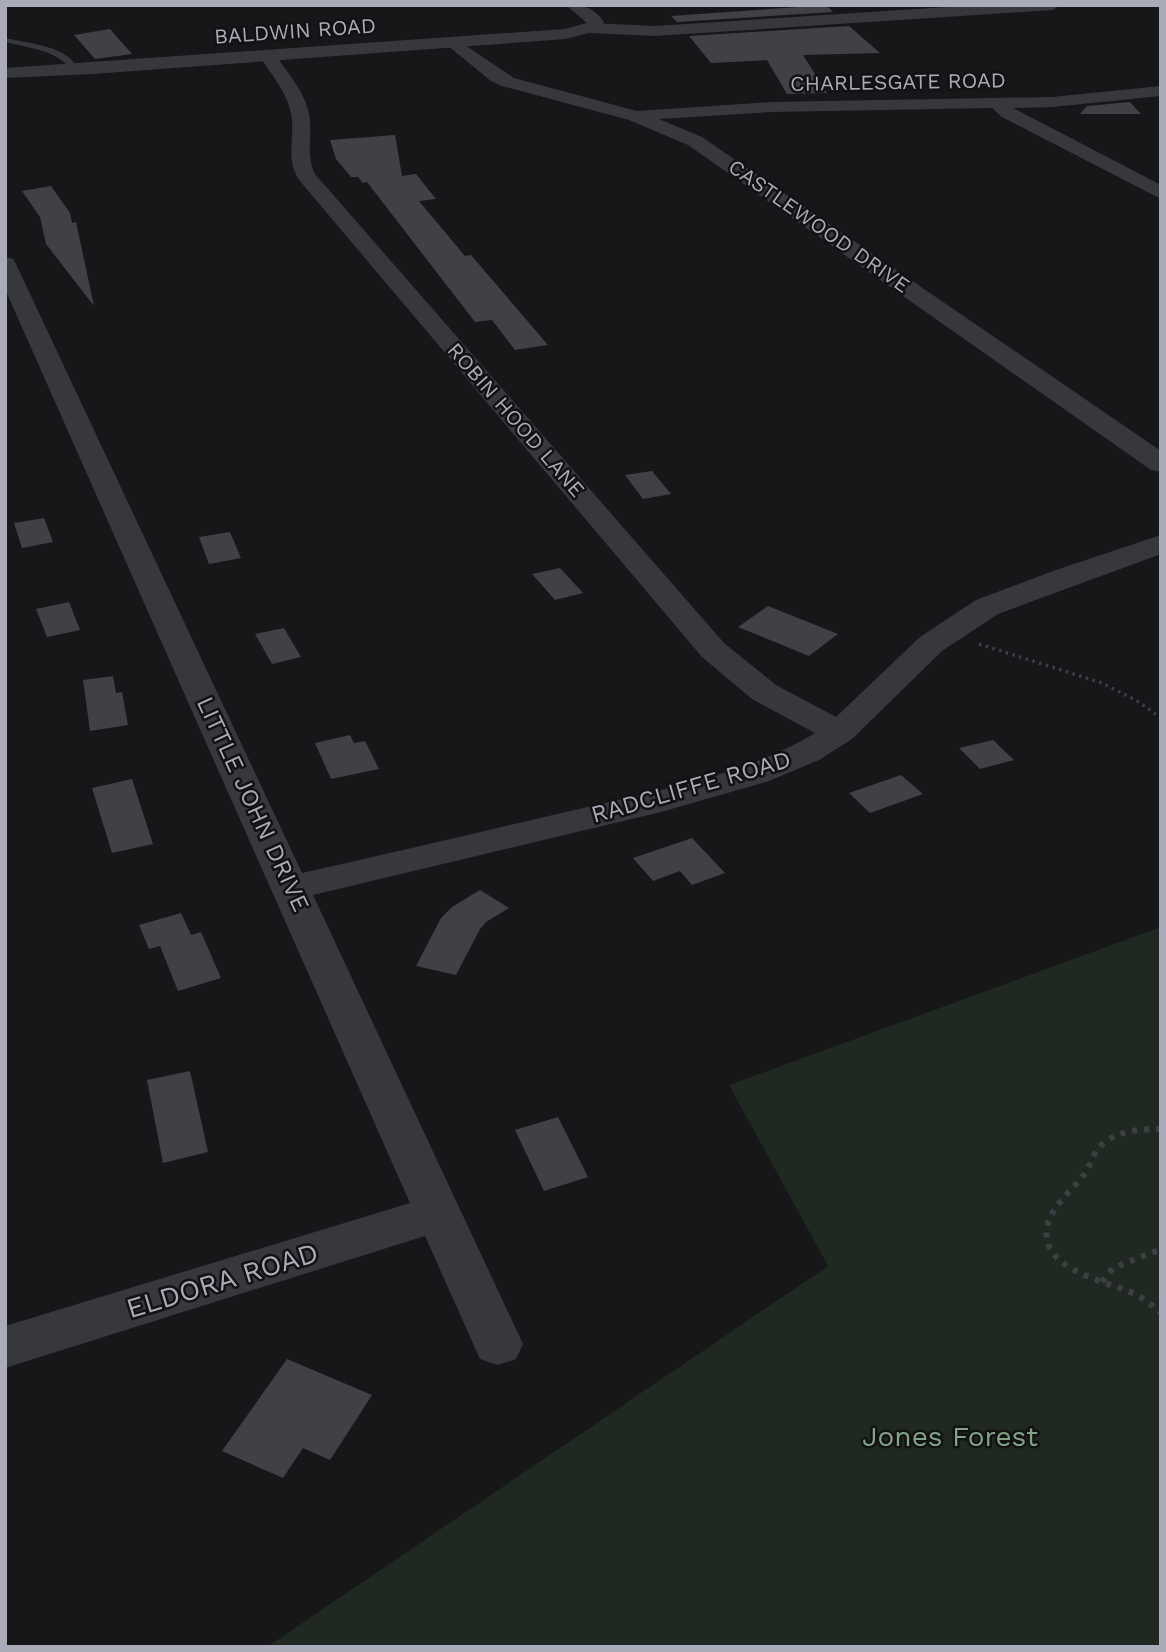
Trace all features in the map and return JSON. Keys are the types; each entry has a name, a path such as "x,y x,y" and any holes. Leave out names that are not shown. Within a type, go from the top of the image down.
{"street":[{"path":"574,5 596,20 596,24 590,28"},
{"path":"590,28 654,31 984,7 1053,5"},
{"name":"BALDWIN ROAD","path":"5,73 566,34 590,28"},
{"name":"CASTLEWOOD DRIVE","path":"453,42 497,77 635,116 675,131 711,151 1161,464"},
{"name":"ROBIN HOOD LANE","path":"267,55 300,108 302,131 299,165 306,177 713,650 764,692 840,732"},
{"name":"CHARLESGATE ROAD","path":"635,116 772,107 1052,103 1161,91"},
{"path":"998,104 1008,113 1161,193"},
{"name":"LITTLE JOHN DRIVE","path":"5,264 498,1344"},
{"name":"RADCLIFFE ROAD","path":"292,888 648,804 755,774 807,753 840,732 931,644 958,626 999,603 1161,544"},
{"name":"ELDORA ROAD","path":"5,1347 439,1213"}],"lane":[{"path":"5,40 51,51 70,60 75,70"}],"path":[{"path":"958,626 980,645 1000,653 1062,668 1110,685 1161,718"},
{"path":"1161,1129 1146,1129 1116,1136 1098,1147 1087,1171 1060,1202 1047,1222 1047,1241 1057,1261 1075,1271 1137,1295 1161,1313"},
{"path":"1102,1282 1113,1268 1161,1250"}],"green space":[{"name":"Jones Forest","path":"1161,927 1161,1647 267,1647 828,1266 729,1085"}],"building":[{"path":"826,5 833,12 677,22 671,16"},
{"path":"849,26 880,53 803,55 827,93 787,94 767,60 711,63 689,36"},
{"path":"110,29 132,54 95,59 74,35"},
{"path":"1130,102 1141,114 1080,114 1087,106"},
{"path":"395,135 402,176 416,174 436,199 419,201 465,256 471,255 548,345 515,350 492,320 475,322 367,182 363,183 358,177 351,177 336,159 330,140"},
{"path":"51,186 70,213 72,223 76,222 94,306 46,244 40,217 22,191"},
{"path":"652,471 671,494 643,499 625,475"},
{"path":"44,518 53,542 22,548 14,523"},
{"path":"230,532 241,558 209,564 199,537"},
{"path":"560,568 583,593 555,600 532,574"},
{"path":"69,602 80,630 47,637 36,609"},
{"path":"768,606 838,634 809,656 738,627"},
{"path":"284,628 301,657 272,664 255,634"},
{"path":"113,676 116,693 122,692 128,725 90,731 83,680"},
{"path":"350,735 354,743 365,741 379,769 331,779 315,743"},
{"path":"993,740 1014,760 980,769 959,748"},
{"path":"901,775 923,794 870,813 849,793"},
{"path":"132,779 153,844 112,853 92,788"},
{"path":"692,838 725,873 692,885 680,871 653,881 633,858"},
{"path":"480,890 509,908 486,922 480,929 456,975 416,966 441,918 452,907"},
{"path":"181,913 191,935 201,932 221,978 178,991 160,946 149,949 139,925"},
{"path":"190,1071 208,1152 163,1163 147,1080"},
{"path":"558,1117 588,1177 544,1191 515,1130"},
{"path":"287,1359 372,1395 330,1460 303,1448 283,1478 222,1451"}]}
